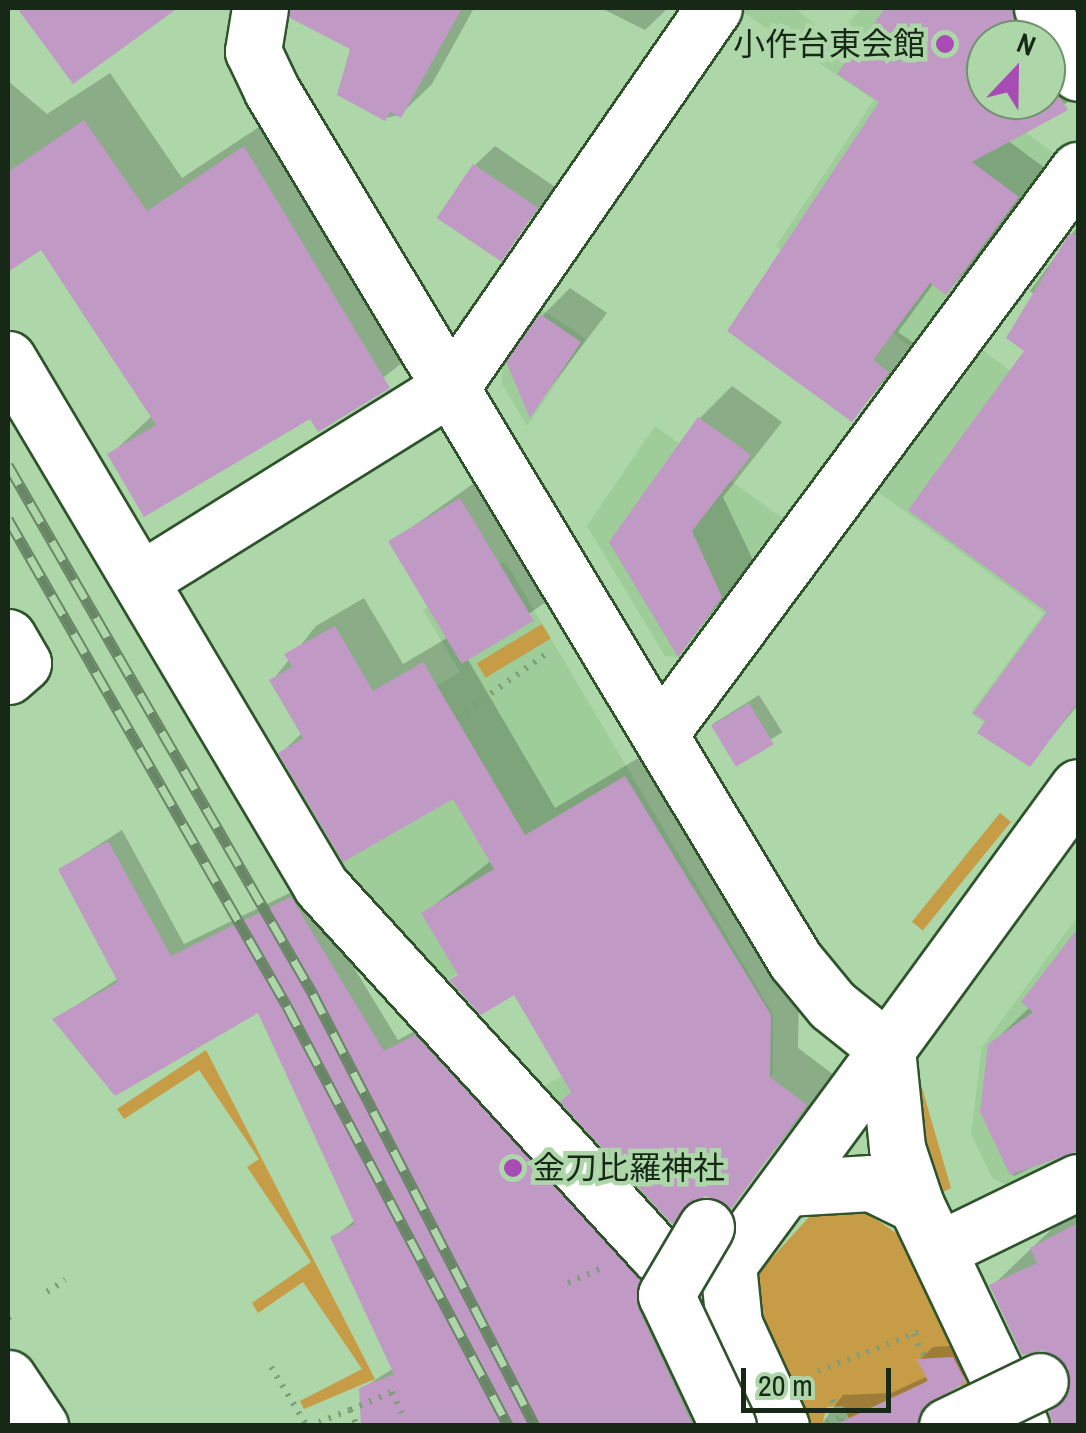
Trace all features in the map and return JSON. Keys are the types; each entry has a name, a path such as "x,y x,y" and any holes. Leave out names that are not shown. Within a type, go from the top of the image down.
{"street":[{"path":"142,579 452,386 714,8"},
{"path":"1042,8 1078,73"},
{"path":"248,14 260,70 804,972 887,1049 896,1148 927,1227 1031,1403 947,1426"},
{"path":"661,732 1078,170"},
{"path":"8,358 320,886 657,1254 717,1246"},
{"path":"8,637 23,663 8,676"},
{"path":"728,1426 666,1295 786,1188 1078,786"},
{"path":"927,1227 1078,1182"},
{"path":"786,1188 871,1183 927,1227"},
{"path":"717,1246 734,1324 804,1424"},
{"path":"8,1378 40,1426"}],"path":[{"path":"456,718 484,702 492,685 562,644"},
{"path":"568,1283 609,1264"},
{"path":"47,1292 65,1280"},
{"path":"813,1362 820,1377 936,1324"},
{"path":"913,1334 932,1374"},
{"path":"271,1367 308,1426 392,1392 402,1414"},
{"path":"350,1410 357,1426"},
{"path":"804,1424 839,1413 843,1423"}],"shaded area":[{"path":"795,8 833,39 862,8 1008,8 999,20 966,20 966,64 954,80 966,89 966,120 1009,120 1058,156 915,350 776,246 874,100 738,9"},
{"path":"540,308 586,339 527,426 502,384 502,364"},
{"path":"974,344 1048,398 1078,358 1078,660 1015,745 971,713 1044,613 870,486"},
{"path":"655,426 788,522 687,658 665,656 587,526"},
{"path":"505,561 773,1014 773,1074 672,1214 651,1215 536,1091 688,1003 605,885 439,985 344,882 280,778 460,672 423,610"},
{"path":"542,624 551,639 486,678 477,663"},
{"path":"1000,813 1011,822 923,931 912,922"},
{"path":"1078,916 1078,1157 1013,1188 993,1179 971,1134 982,1047"},
{"path":"206,1050 375,1379 304,1409 300,1401 362,1369 303,1282 258,1313 252,1303 311,1262 247,1167 259,1159 199,1070 124,1119 117,1109"},
{"path":"918,1074 951,1188 941,1193 922,1152"},
{"path":"861,1209 899,1235 992,1425 975,1415 947,1357 923,1369 928,1381 849,1418 843,1406 827,1407 822,1425 811,1425 756,1303 760,1271 810,1216"}],"building":[{"path":"17,8 178,8 73,84"},
{"path":"290,8 462,8 401,118 390,112 385,121 337,95 350,49 290,18"},
{"path":"885,8 1011,8 1016,20 966,20 966,120 1050,120 972,162 1019,197 946,295 930,283 873,360 889,372 852,422 727,331 879,102 837,74"},
{"path":"84,120 147,211 244,146 390,388 318,432 310,419 144,517 107,454 156,425 41,250 8,272 8,172"},
{"path":"473,164 538,208 501,262 437,218"},
{"path":"1069,234 1078,235 1078,702 1030,767 977,733 985,721 973,713 1047,612 908,510 1024,351 1006,338"},
{"path":"540,314 581,342 530,418 506,362"},
{"path":"698,417 751,455 692,531 722,597 678,657 609,542"},
{"path":"460,498 534,621 462,664 388,541"},
{"path":"335,626 373,691 423,662 525,835 625,776 771,1015 770,1077 807,1105 731,1209 705,1196 672,1224 560,1102 571,1092 514,995 481,1015 449,980 458,975 421,913 494,869 453,799 343,862 278,753 303,738 269,680 292,667 284,654"},
{"path":"749,703 774,744 736,767 711,726"},
{"path":"108,841 171,956 291,897 384,1051 415,1035 640,1278 638,1308 693,1426 361,1426 359,1388 394,1374 330,1237 355,1224 258,1013 115,1096 52,1019 118,982 58,869"},
{"path":"1078,928 1078,1151 1010,1175 980,1112 988,1044 1033,1012 1021,1002"},
{"path":"1078,1223 1078,1426 1054,1426 1049,1412 1066,1398 1068,1368 1043,1350 1022,1355 989,1285 1037,1263 1030,1248"},
{"path":"953,1357 966,1382 922,1408 916,1426 833,1426 928,1381 917,1359"}],"railway":[{"path":"8,465 313,994 535,1426"},
{"path":"8,519 287,1006 508,1426"}],"place":[{"name":"小作台東会館","path":"945,44"},
{"name":"金刀比羅神社","path":"513,1168"}]}
